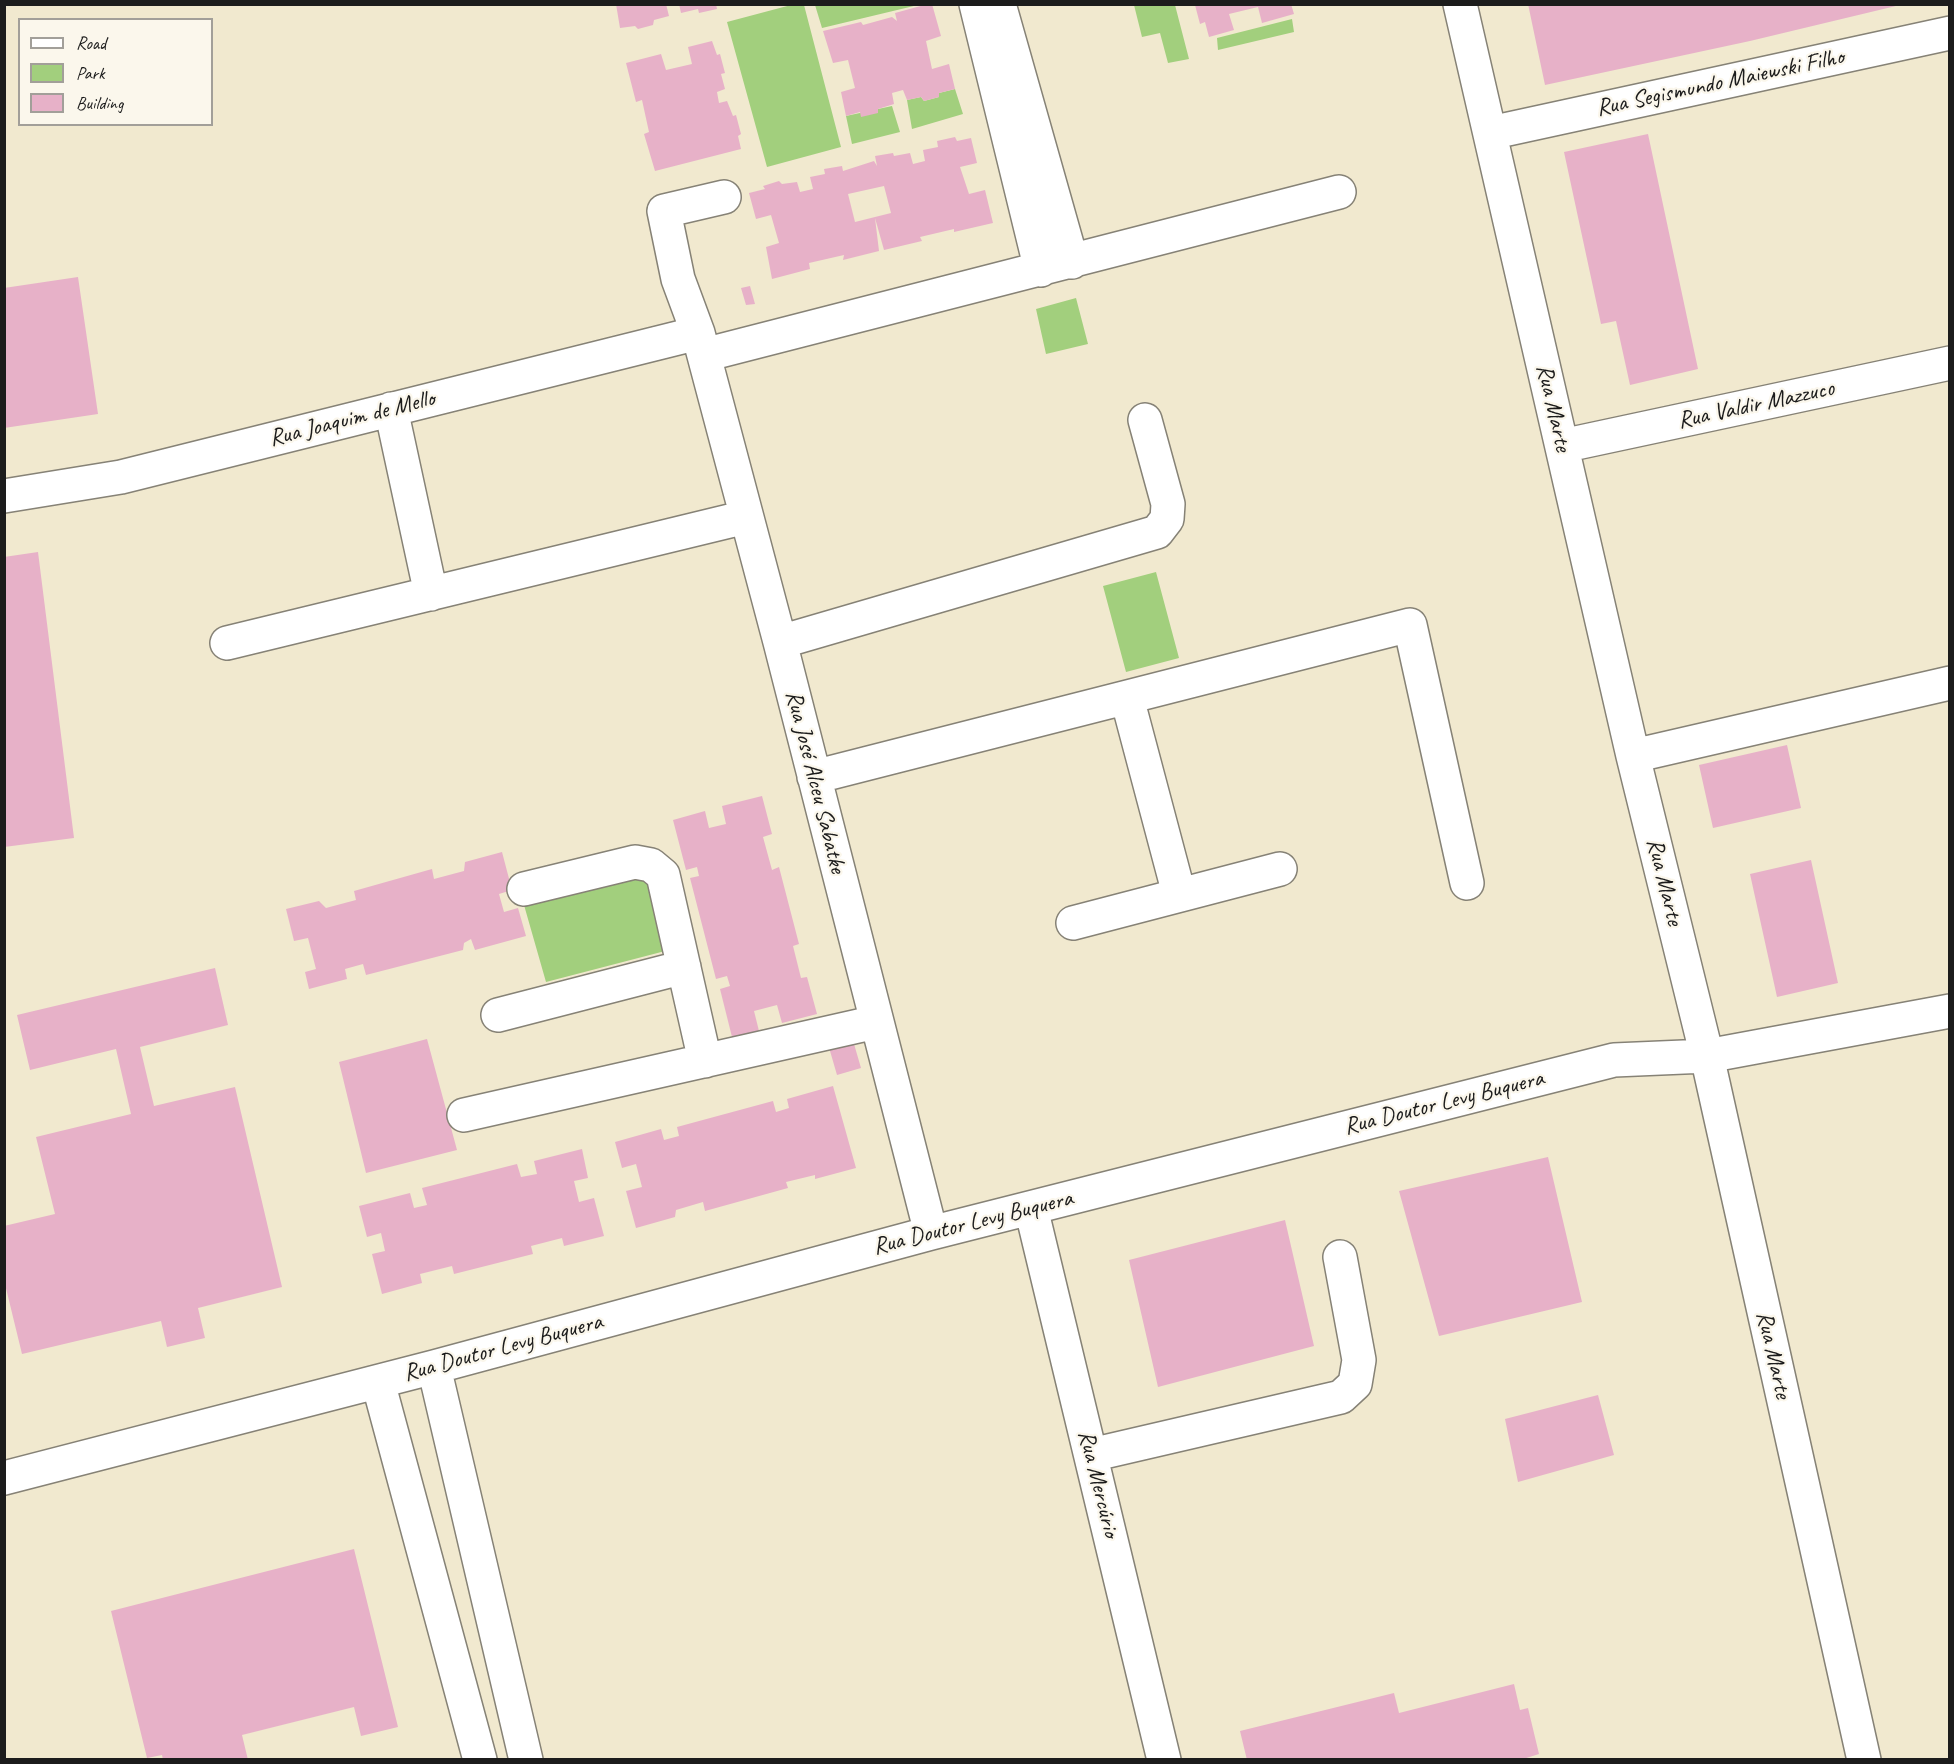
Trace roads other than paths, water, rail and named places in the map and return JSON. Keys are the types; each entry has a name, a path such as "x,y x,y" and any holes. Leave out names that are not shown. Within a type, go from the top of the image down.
{"street":[{"path":"976,4 1041,270"},
{"path":"999,4 1072,262"},
{"name":"Rua Marte","path":"1460,4 1633,756 1707,1056 1864,1760"},
{"name":"Rua Segismundo Maiewski Filho","path":"1490,133 1950,33"},
{"name":"Rua Joaquim de Mello","path":"4,496 121,477 391,410 1041,270 1339,192"},
{"name":"Rua José Alceu Sabatke","path":"724,197 664,211 678,279 701,344 780,642 931,1233"},
{"name":"Rua Valdir Mazzuco","path":"1562,446 1950,363"},
{"path":"391,410 431,594"},
{"path":"780,642 1157,532 1167,519 1168,504 1145,420"},
{"path":"227,643 746,517"},
{"path":"814,777 1410,625 1467,883"},
{"path":"1633,756 1950,683"},
{"path":"1127,698 1179,894"},
{"path":"524,889 635,862 651,865 663,875 705,1061"},
{"path":"1073,923 1280,869"},
{"path":"498,1015 684,967"},
{"name":"Rua Doutor Levy Buquera","path":"4,1478 378,1382 931,1233 1614,1060 1707,1056 1950,1011"},
{"path":"464,1115 876,1022"},
{"name":"Rua Mercúrio","path":"1031,1208 1164,1760"},
{"path":"1091,1455 1341,1397 1355,1384 1359,1360 1340,1257"},
{"path":"434,1367 526,1760"},
{"path":"378,1382 480,1760"}]}
